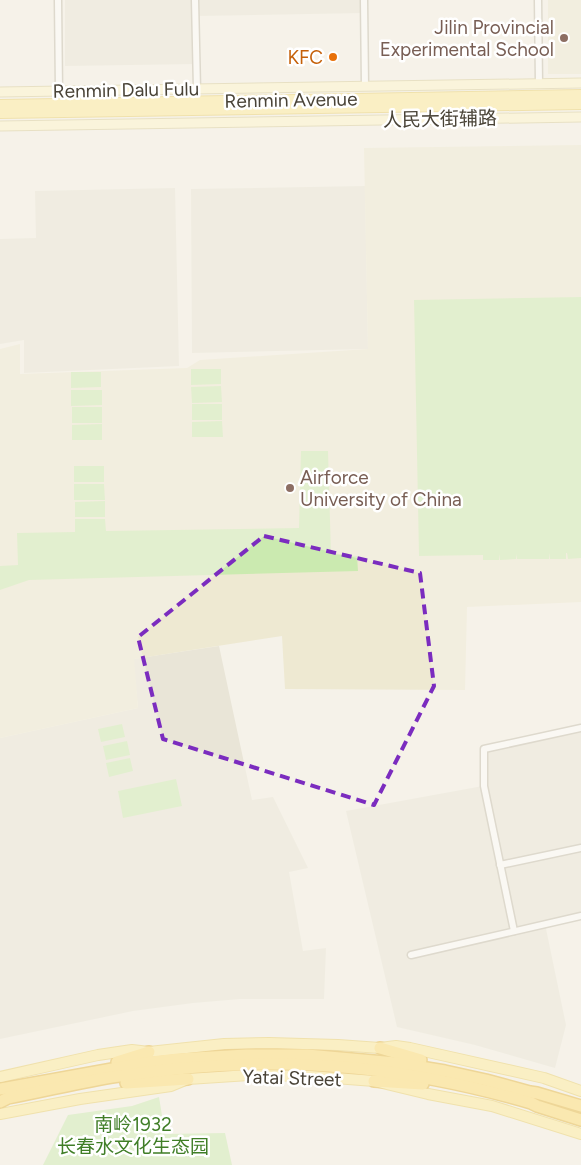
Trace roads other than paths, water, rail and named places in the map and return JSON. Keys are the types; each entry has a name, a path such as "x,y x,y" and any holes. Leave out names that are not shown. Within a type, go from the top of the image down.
{"highway":[{"path":"380,1048 530,1087 537,1093"},
{"path":"0,1088 6,1083 118,1062 149,1052"},
{"path":"0,1088 151,1062 213,1056 277,1054 337,1057 396,1063 469,1076 581,1106"},
{"path":"0,1102 8,1098 112,1077 218,1066 286,1065 336,1067 435,1079 532,1102 537,1106 581,1120"},
{"path":"0,1102 10,1103 109,1084 188,1079"},
{"path":"374,1081 433,1085 530,1108 537,1106"}],"main road":[{"name":"Renmin Dalu Fulu","path":"0,92 581,83"},
{"name":"Renmin Avenue","path":"0,105 581,95"},
{"name":"Renmin Avenue","path":"0,114 581,104"},
{"name":"人民大街辅路","path":"0,126 581,117"},
{"name":"Yatai Street","path":"0,1077 132,1050 149,1052 204,1046 262,1044 338,1045 410,1048 544,1078 581,1091"},
{"name":"Yatai Street","path":"0,1114 80,1099 171,1086 188,1079 249,1075 309,1076 374,1081 492,1106 581,1134"}],"street":[{"path":"58,0 59,91"},
{"path":"196,0 197,89"},
{"path":"364,0 365,86"},
{"path":"538,0 539,84"},
{"path":"514,931 484,786 484,749 581,728"},
{"path":"500,865 581,848"},
{"path":"410,955 581,916"}],"place":[{"name":"Jilin Provincial Experimental School","path":"564,38"},
{"name":"KFC","path":"333,57"},
{"name":"Airforce University of China","path":"290,488"}],"park label":[{"name":"南岭1932 长春水文化生态园","path":"133,1135"}]}
